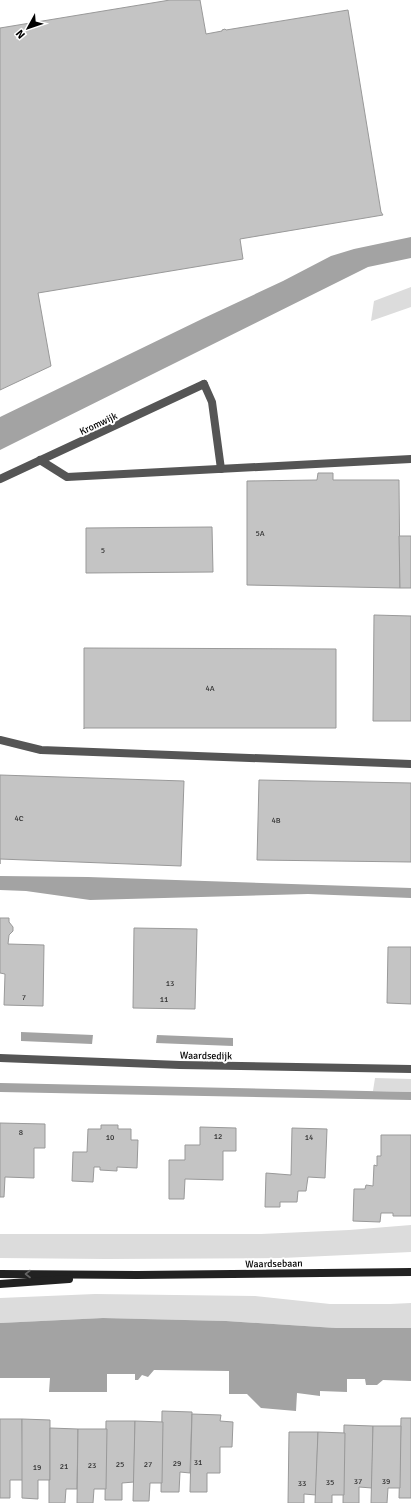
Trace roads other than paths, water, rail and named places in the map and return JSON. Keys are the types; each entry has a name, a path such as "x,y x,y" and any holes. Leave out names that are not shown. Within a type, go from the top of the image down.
{"main road":[{"name":"Waardsebaan","path":"0,1274 138,1275 411,1272"},
{"name":"Waardsebaan","path":"0,1284 138,1275"}],"street":[{"name":"Kromwijk","path":"0,480 204,384 212,402 221,469"},
{"path":"40,460 67,478 411,460"},
{"path":"0,740 40,750 411,764"},
{"name":"Waardsedijk","path":"0,1058 411,1069"}]}
